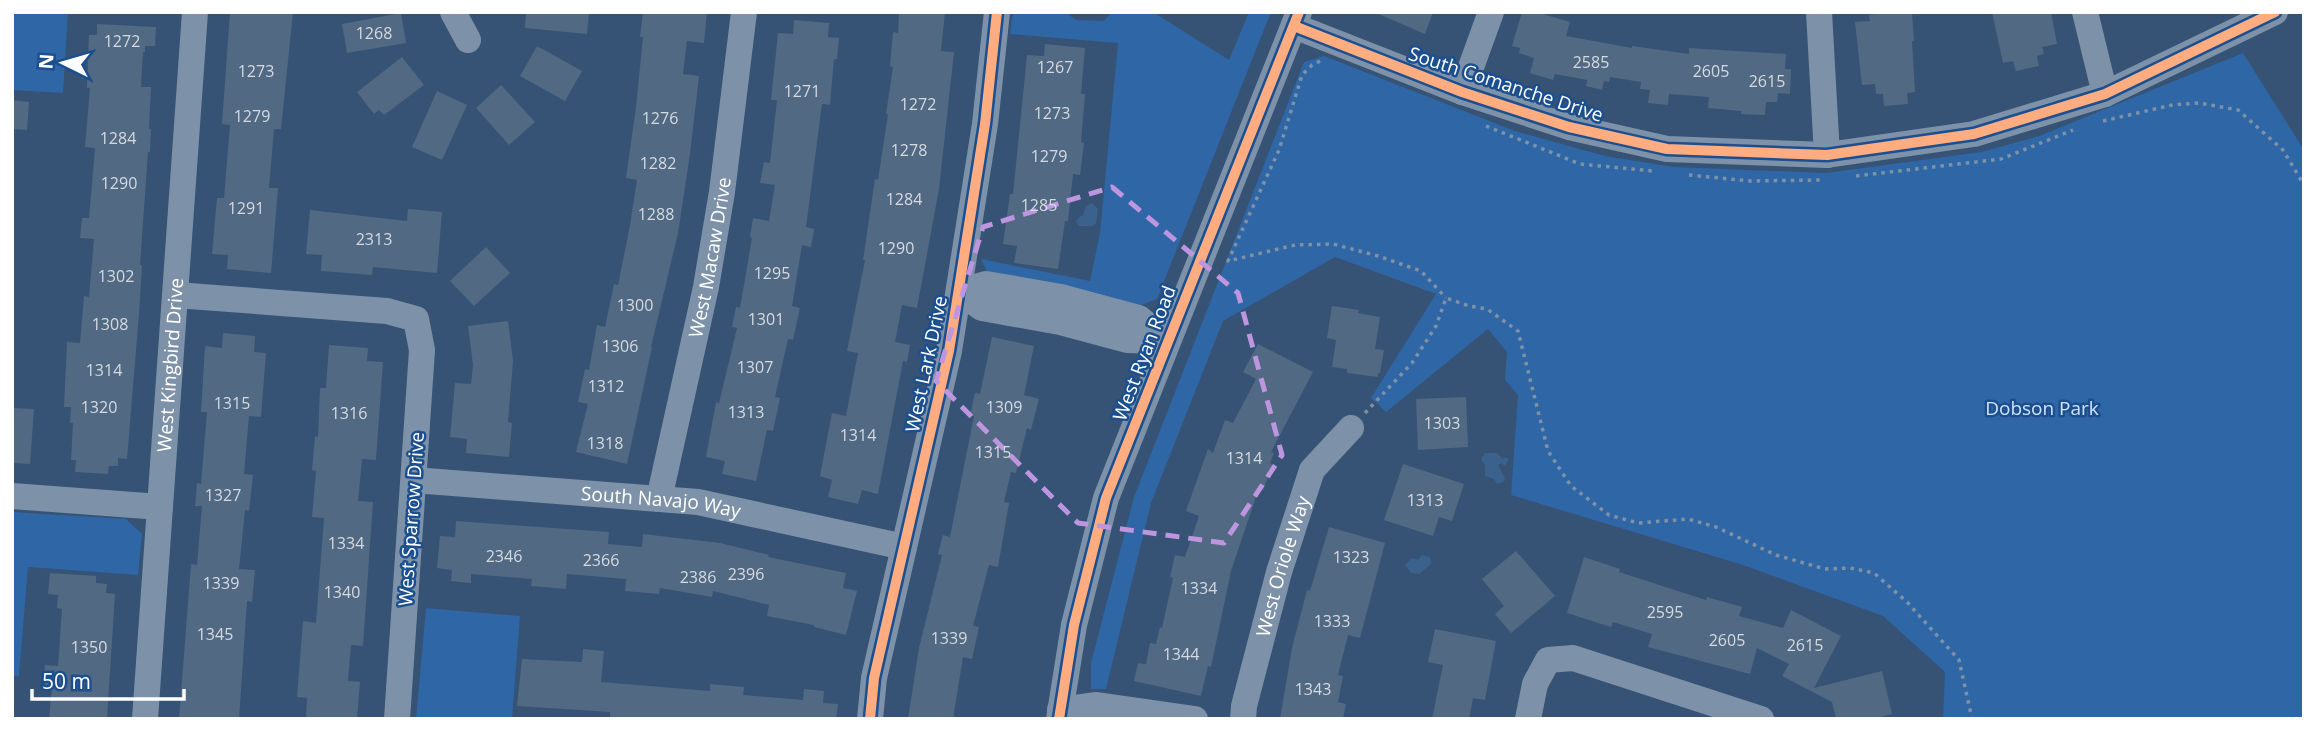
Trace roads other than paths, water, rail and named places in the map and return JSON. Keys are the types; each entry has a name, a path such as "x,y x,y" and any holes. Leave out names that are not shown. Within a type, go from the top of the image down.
{"street":[{"name":"West Kingbird Drive","path":"145,719 195,12"},
{"path":"453,12 468,40"},
{"name":"West Macaw Drive","path":"659,499 706,287 722,192 744,12"},
{"name":"West Lark Drive","path":"870,719 874,678 949,351 985,124 997,12"},
{"path":"1462,92 1491,12"},
{"path":"1819,12 1826,155"},
{"path":"2085,12 2105,94"},
{"name":"South Comanche Drive","path":"1296,19 1462,92 1569,127 1667,149 1826,155 1974,134 2105,94 2275,12"},
{"name":"West Ryan Road","path":"1065,716 1074,625 1106,498 1296,19"},
{"path":"959,292 986,284 1061,297 1139,318 1167,341"},
{"name":"West Sparrow Drive","path":"176,295 387,311 416,319 422,350 397,719"},
{"name":"West Oriole Way","path":"1242,719 1279,572 1312,470 1351,428"},
{"name":"South Navajo Way","path":"414,480 698,502 904,547"},
{"path":"12,496 160,507"},
{"path":"1528,719 1535,684 1548,660 1573,658 1760,719"},
{"path":"1065,716 1097,705 1195,719"}],"park label":[{"name":"Dobson Park","path":"2042,408"}]}
